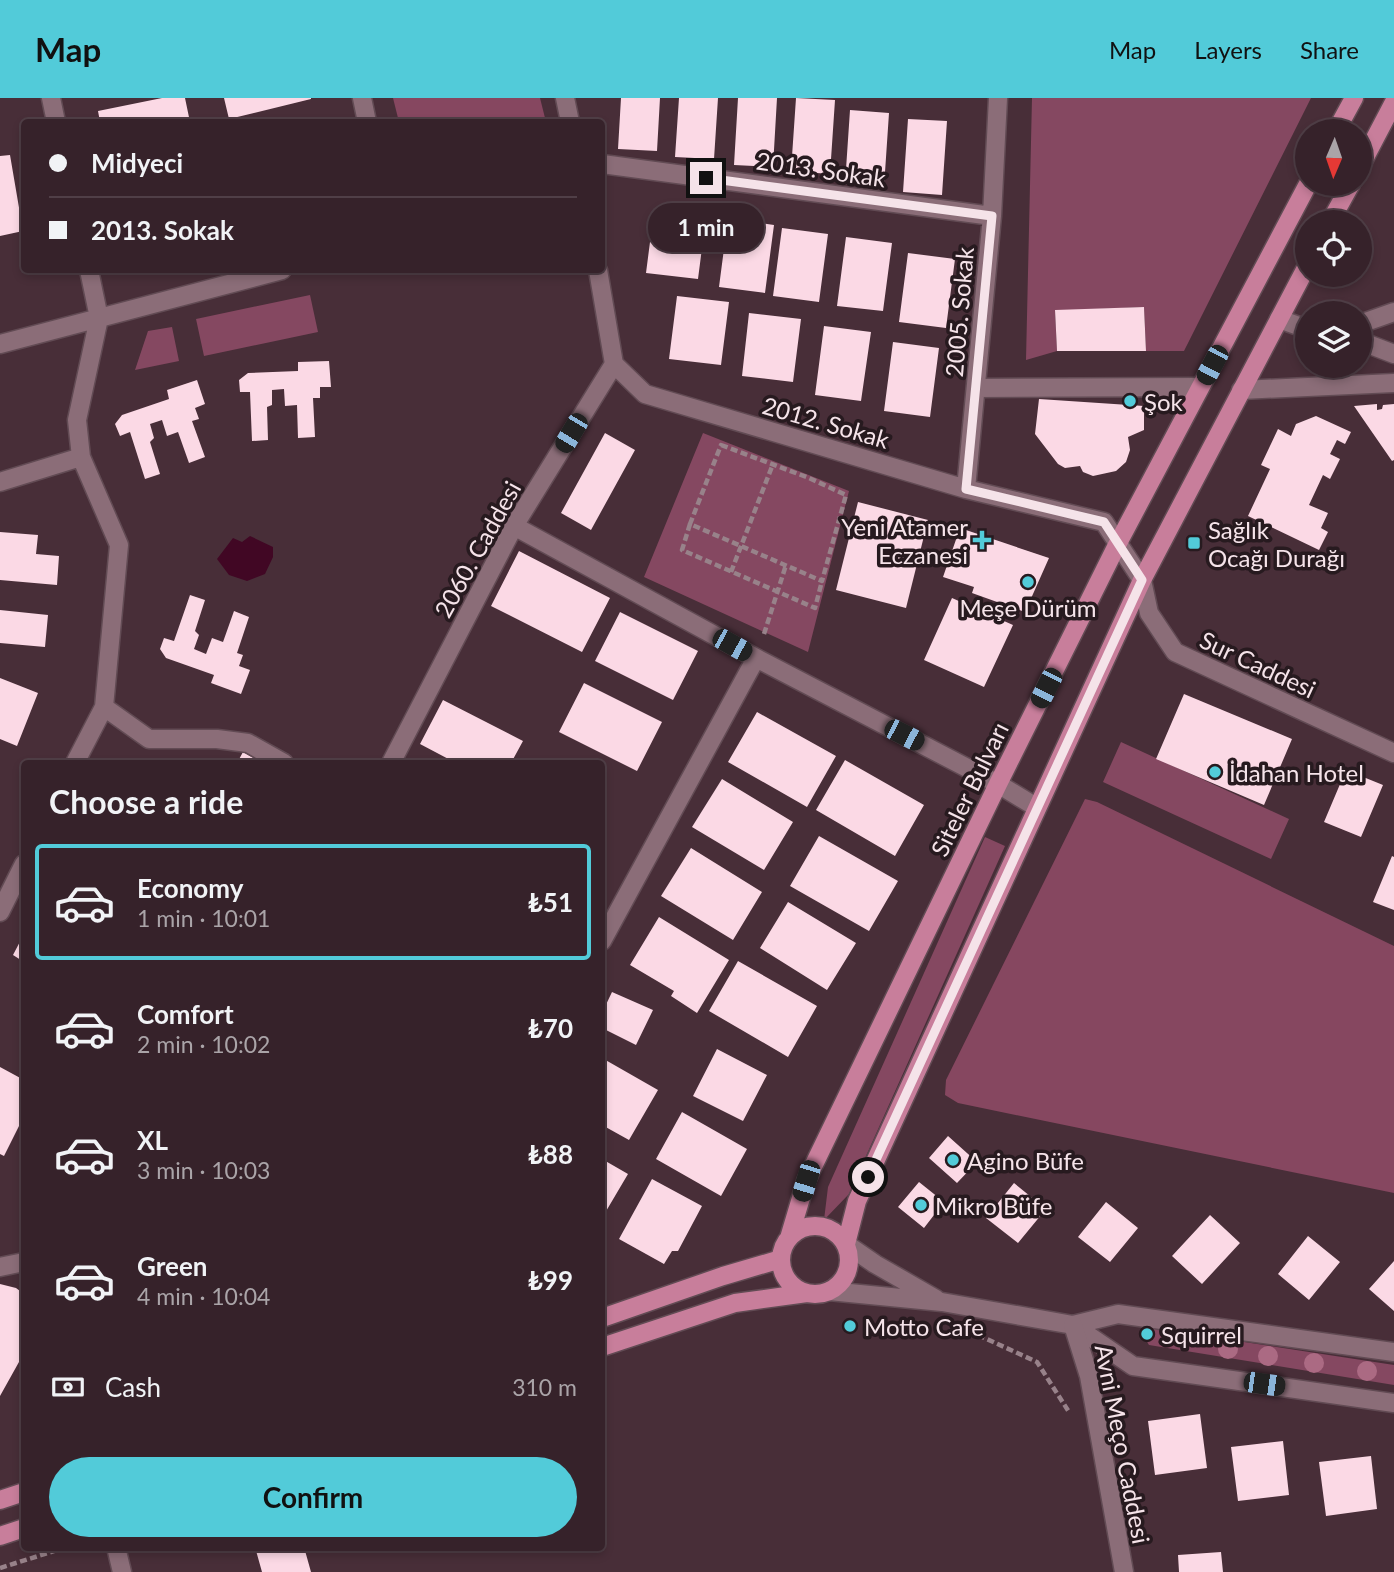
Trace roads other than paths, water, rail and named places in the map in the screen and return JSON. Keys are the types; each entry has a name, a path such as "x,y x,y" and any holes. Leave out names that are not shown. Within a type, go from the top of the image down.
{"main road":[{"path":"1343,119 1354,98"},
{"path":"1372,144 1394,103"},
{"name":"Siteler Bulvarı","path":"789,1238 806,1181 998,784 1117,545 1302,196"},
{"path":"605,1345 735,1303 829,1291 839,1285 846,1276 849,1255 846,1244 857,1201 1036,807 1142,580 1296,287"},
{"path":"807,1293 796,1289 783,1270 783,1248 789,1238 797,1231 819,1226 830,1229 846,1244"},
{"path":"605,1317 781,1259"},
{"path":"0,1500 21,1493"},
{"path":"0,1536 21,1529"}],"street":[{"path":"51,98 55,119"},
{"path":"362,98 366,119"},
{"path":"565,98 569,119"},
{"name":"2005. Sokak","path":"966,489 992,216 998,98"},
{"name":"2013. Sokak","path":"605,164 992,216"},
{"path":"76,760 103,707 119,545 81,457 77,420 99,317 90,273"},
{"path":"0,344 270,273"},
{"path":"599,273 614,364"},
{"path":"1372,320 1394,313"},
{"path":"1279,319 1295,325"},
{"path":"1372,346 1394,354"},
{"name":"2012. Sokak","path":"614,364 645,394 966,489 1104,522 1142,580"},
{"name":"2060. Caddesi","path":"393,760 514,526 614,364"},
{"path":"1241,390 1394,383"},
{"path":"976,388 1199,387"},
{"path":"0,482 81,457"},
{"path":"514,526 756,658 998,784 1036,807"},
{"name":"Sur Caddesi","path":"1142,580 1149,613 1175,652 1394,753"},
{"path":"605,935 756,658"},
{"path":"103,707 149,739 217,739 248,743 279,760"},
{"path":"0,912 21,870"},
{"path":"846,1244 875,1264 942,1302"},
{"path":"0,1267 21,1263"},
{"path":"829,1291 942,1302 1073,1325 1118,1314 1394,1352"},
{"path":"1073,1325 1133,1366 1394,1404"},
{"name":"Avni Meço Caddesi","path":"1073,1325 1089,1376 1124,1572"},
{"path":"117,1551 122,1572"}],"place":[{"name":"Şok","path":"1130,401"},
{"name":"Yeni Atamer Eczanesi","path":"982,540"},
{"name":"Sağlık Ocağı Durağı","path":"1194,543"},
{"name":"Meşe Dürüm","path":"1028,582"},
{"name":"İdahan Hotel","path":"1215,772"},
{"name":"Agino Büfe","path":"953,1160"},
{"name":"Mikro Büfe","path":"921,1205"},
{"name":"Motto Cafe","path":"850,1326"},
{"name":"Squirrel","path":"1147,1334"}]}
